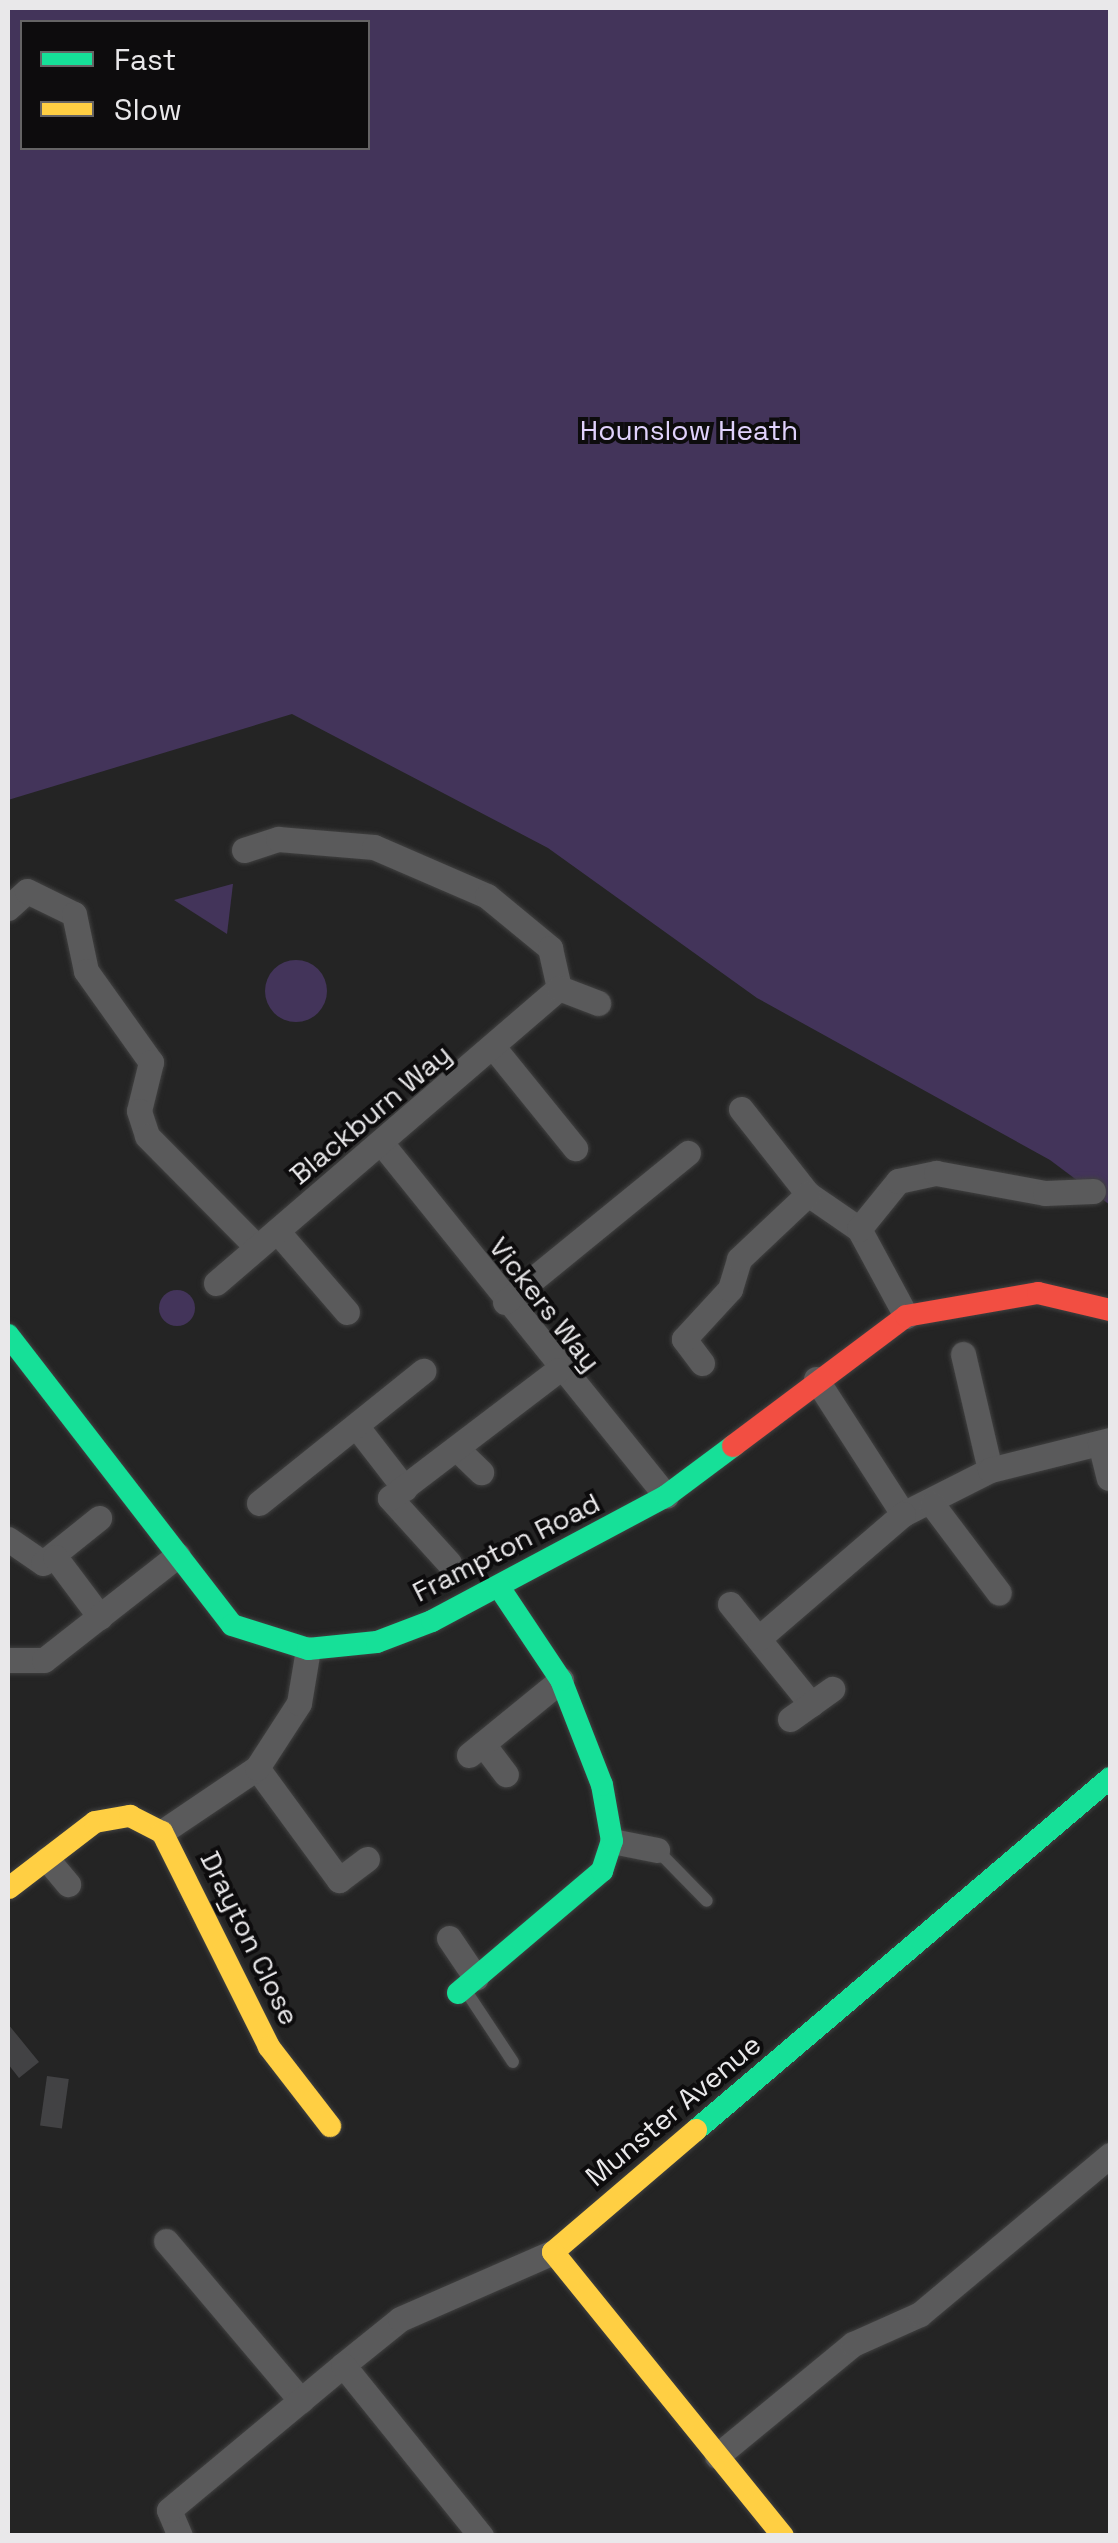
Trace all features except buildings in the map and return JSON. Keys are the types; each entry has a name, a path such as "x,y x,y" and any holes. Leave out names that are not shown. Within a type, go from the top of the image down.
{"street":[{"path":"244,850 278,838 374,846 486,896 550,948 560,988 598,1003"},
{"path":"8,908 28,891 74,914 86,971 152,1062 139,1110 147,1136 347,1312"},
{"name":"Blackburn Way","path":"216,1283 383,1145 560,988"},
{"path":"494,1048 575,1148"},
{"path":"741,1109 808,1194 858,1229 906,1316"},
{"name":"Vickers Way","path":"383,1145 558,1370 666,1496"},
{"path":"504,1302 688,1152"},
{"path":"858,1229 898,1180 936,1173 1045,1193 1093,1191"},
{"path":"702,1363 684,1339 730,1288 739,1259 808,1194"},
{"name":"Frampton Road","path":"8,1335 232,1624 308,1649 376,1642 499,1586 666,1496 816,1379 906,1316 970,1298 1038,1293 1110,1310"},
{"path":"963,1354 990,1470"},
{"path":"449,1563 390,1498 558,1370"},
{"path":"260,1503 424,1371"},
{"path":"816,1379 902,1514"},
{"path":"356,1426 405,1489"},
{"path":"759,1638 902,1514 932,1504 990,1470 1105,1442 1109,1478"},
{"path":"456,1448 481,1472"},
{"path":"932,1504 999,1593"},
{"path":"8,1539 32,1560 55,1557 99,1518"},
{"path":"8,1660 44,1660 178,1555"},
{"path":"55,1557 100,1617"},
{"path":"449,1938 466,1987 602,1871 612,1842 602,1786 561,1680 499,1586"},
{"path":"730,1604 811,1704"},
{"path":"9,1888 95,1822 130,1816 162,1832 257,1768 299,1703 308,1649"},
{"path":"506,1774 476,1750 561,1680"},
{"path":"257,1768 331,1887 367,1860"},
{"name":"Munster Avenue","path":"552,2252 1110,1778"},
{"name":"Drayton Close","path":"162,1832 276,2060 330,2126"},
{"path":"612,1842 657,1850"},
{"path":"46,1859 68,1884"},
{"path":"716,2456 853,2344 920,2314 1110,2155"},
{"path":"166,2241 301,2402"},
{"path":"180,2536 169,2510 400,2319 552,2252 783,2536"},
{"path":"343,2365 481,2536"}],"lane":[{"path":"657,1850 707,1901"},
{"path":"466,1987 513,2062"}],"green space":[{"name":"Hounslow Heath","path":"8,8 1110,8 1110,1205 1050,1160 757,998 548,848 292,714 8,800"},
{"path":"232,884 227,934 174,900"},
{"path":"296,960 318,969 327,991 318,1013 296,1022 274,1013 265,991 274,969"},
{"path":"177,1290 190,1295 195,1308 190,1321 177,1326 164,1321 159,1308 164,1295"}],"traffic: fast":[{"path":"8,1335 232,1625 308,1649 377,1642 432,1621 666,1496 733,1446"},
{"path":"458,1993 602,1871 612,1841 602,1785 561,1680 499,1587"},
{"path":"696,2130 1110,1778"}],"traffic: slow":[{"path":"9,1888 95,1822 130,1816 162,1832 269,2047 330,2126"},
{"path":"696,2130 553,2252 783,2536"}],"traffic: jam":[{"path":"733,1446 906,1316 1038,1293 1110,1310"}]}
